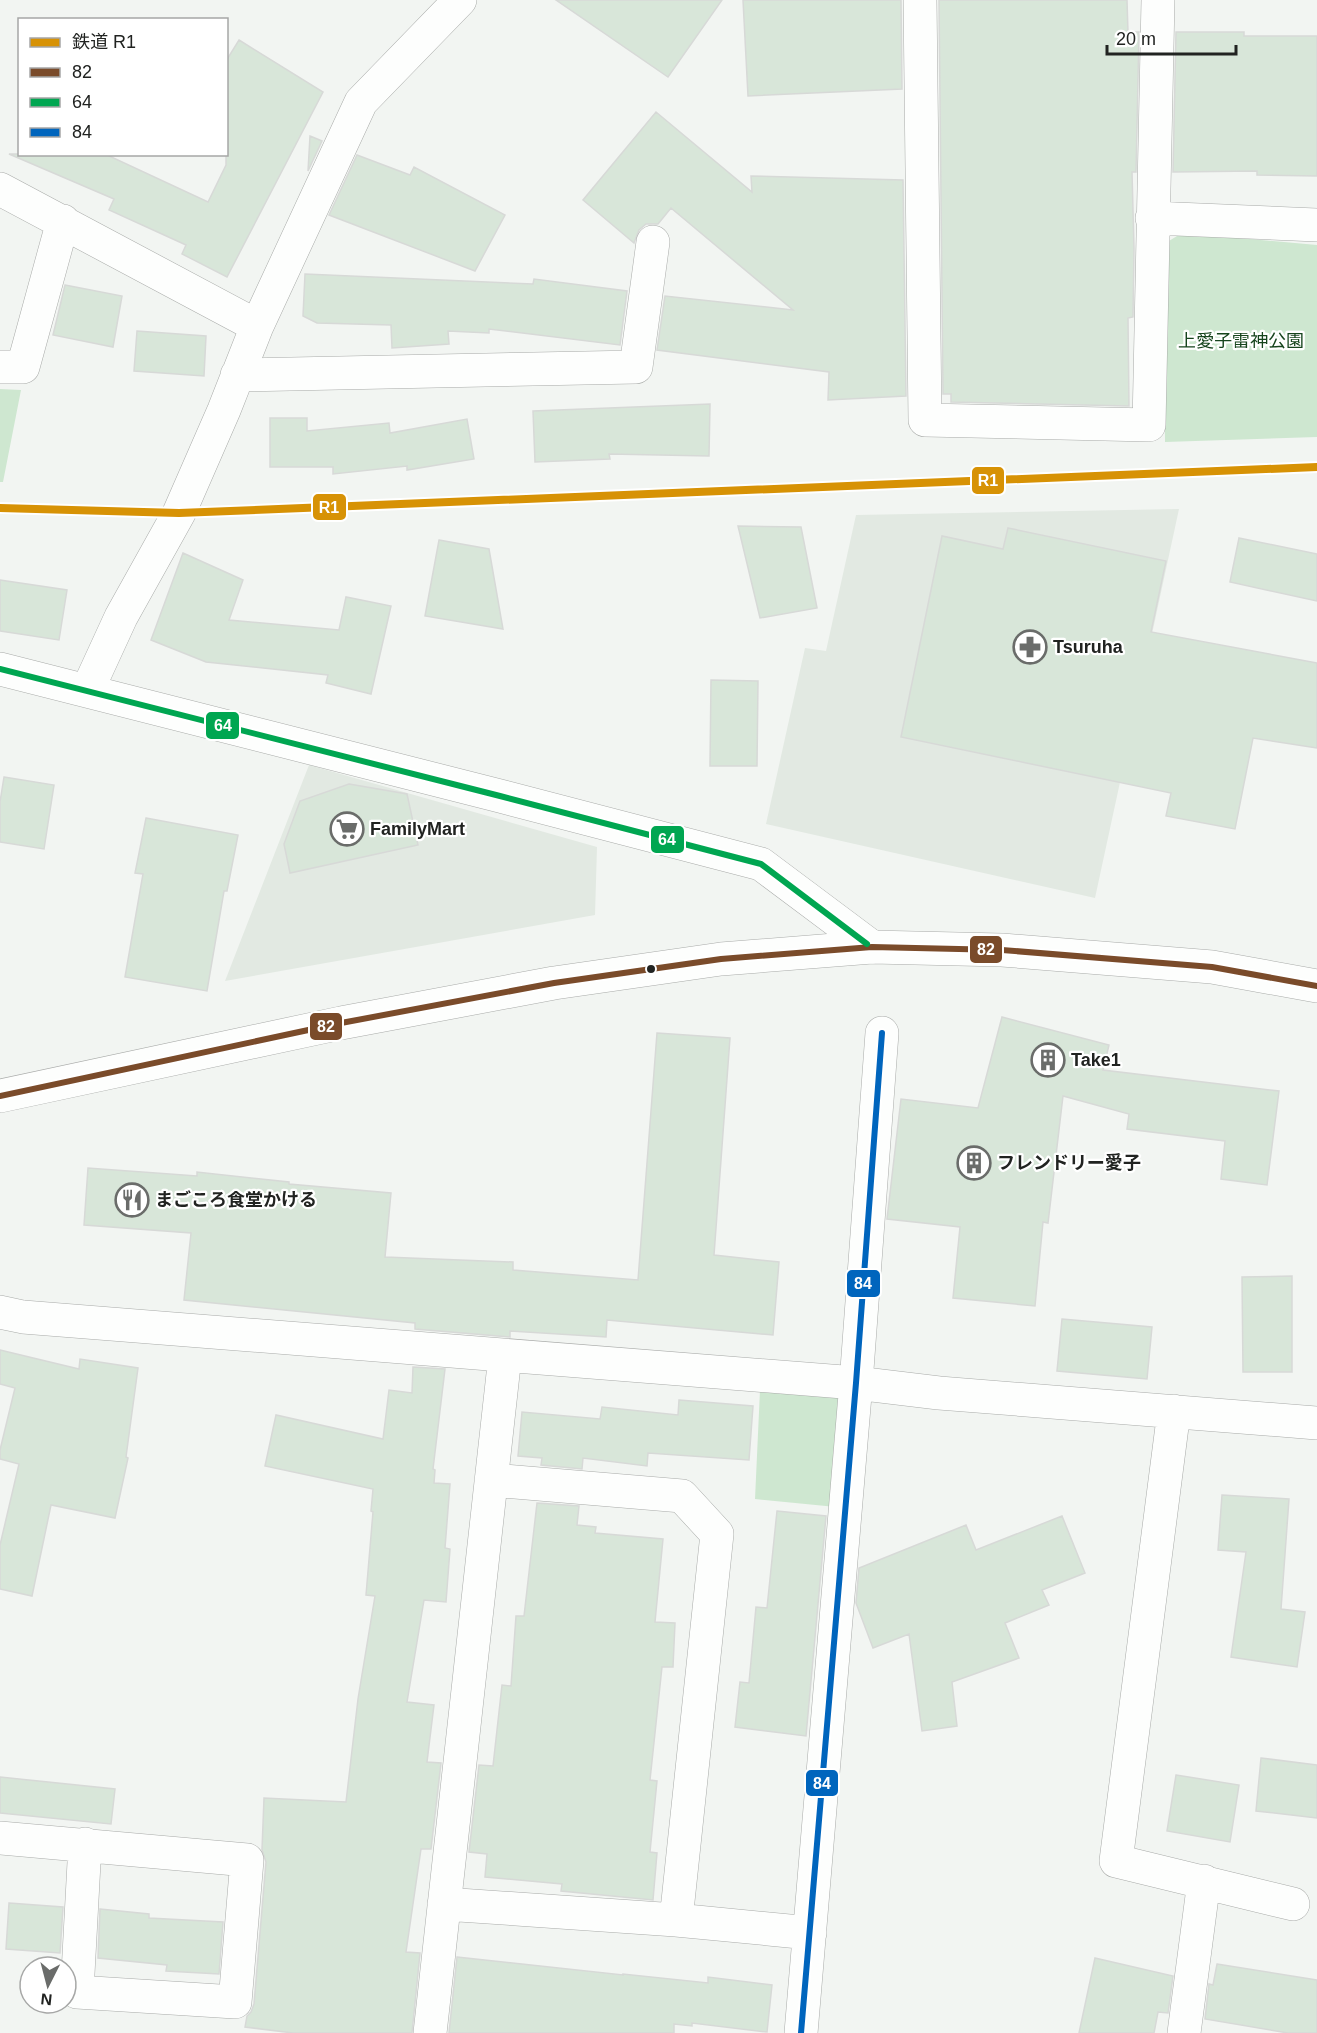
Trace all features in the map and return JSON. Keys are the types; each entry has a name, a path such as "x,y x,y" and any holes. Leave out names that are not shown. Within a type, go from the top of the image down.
{"main road":[{"path":"87,691 121,617 179,513 257,326 361,102 460,0"},
{"path":"920,0 925,420 1149,425 1158,0"},
{"path":"0,189 257,326"},
{"path":"1152,218 1317,225"},
{"path":"0,367 23,368 63,221"},
{"path":"237,375 636,367 653,242"},
{"path":"0,669 761,864 872,948"},
{"path":"0,1096 341,1023 554,983 721,959 872,948 1002,950 1212,967 1317,986"},
{"path":"801,2033 856,1383 882,1033"},
{"path":"0,1312 23,1317 856,1383 939,1393 1317,1423"},
{"path":"430,2033 505,1356"},
{"path":"1174,1412 1116,1861 1293,1904"},
{"path":"491,1480 682,1496 717,1534 676,1920"},
{"path":"0,1838 85,1844 247,1860 235,2002 77,1992 85,1844"},
{"path":"1184,2033 1204,1881"},
{"path":"444,1904 676,1920 810,1933"}],"shaded area":[{"path":"1179,509 1095,898 766,824 805,648 826,651 856,515"},
{"path":"309,765 597,847 595,915 225,981"}],"green space":[{"name":"上愛子雷神公園","path":"1182,233 1317,245 1317,437 1165,442 1164,244"},
{"path":"0,389 21,390 3,482 0,482"},
{"path":"760,1390 844,1397 836,1507 755,1499"}],"building":[{"path":"556,0 722,0 668,77"},
{"path":"743,0 901,0 902,89 748,96"},
{"path":"939,0 1127,0 1128,32 1139,32 1136,172 1132,172 1133,317 1128,318 1129,406 951,402 951,394 943,394"},
{"path":"1176,32 1244,32 1244,36 1317,36 1317,176 1257,175 1257,171 1173,172"},
{"path":"239,40 323,92 227,277 182,254 186,245 109,210 114,199 9,154 18,154 18,156 109,156 208,202 226,165 226,156 228,156 228,58"},
{"path":"656,112 752,192 751,176 903,180 906,396 828,400 829,372 657,350 665,296 793,310 671,208 658,224 646,224 639,230 634,243 583,200"},
{"path":"310,136 322,141 308,171"},
{"path":"357,155 410,175 414,167 505,215 475,271 329,215"},
{"path":"305,274 533,284 534,279 627,291 620,345 489,329 489,333 448,331 449,344 392,348 391,325 317,323 303,316"},
{"path":"65,285 122,296 113,347 53,335"},
{"path":"137,331 206,336 204,376 134,371"},
{"path":"710,404 709,456 609,454 610,459 535,462 533,411"},
{"path":"270,418 307,418 307,431 389,423 390,433 467,419 474,459 407,470 407,466 333,474 333,467 270,467"},
{"path":"738,526 801,527 817,608 760,618"},
{"path":"1008,528 1166,561 1151,632 1317,663 1317,748 1253,738 1235,829 1166,816 1171,793 901,737 942,536 1003,549"},
{"path":"1239,538 1317,554 1317,601 1230,582"},
{"path":"439,540 489,549 503,629 425,616"},
{"path":"183,553 243,580 229,620 339,630 346,597 391,606 371,694 326,683 328,675 206,662 151,640"},
{"path":"0,580 67,590 59,640 0,631"},
{"path":"711,680 758,681 757,766 710,766"},
{"path":"4,777 54,785 44,849 0,842 0,802"},
{"path":"349,784 407,794 418,845 290,873 284,844 300,801"},
{"path":"146,818 238,835 227,891 224,891 207,991 125,977 143,874 135,873"},
{"path":"1002,1017 1109,1045 1103,1070 1279,1091 1267,1185 1221,1179 1225,1141 1127,1129 1129,1114 1063,1096 1048,1223 1043,1222 1035,1306 953,1298 960,1227 887,1219 901,1099 978,1108"},
{"path":"657,1033 730,1038 714,1255 779,1262 773,1335 607,1320 606,1337 510,1331 510,1337 415,1329 415,1323 184,1300 191,1233 84,1225 88,1168 197,1176 197,1172 289,1182 289,1184 391,1193 385,1257 513,1262 513,1270 638,1280"},
{"path":"1292,1276 1292,1372 1243,1372 1242,1277"},
{"path":"1062,1319 1152,1327 1147,1379 1057,1371"},
{"path":"0,1350 79,1369 80,1359 138,1368 126,1457 128,1458 115,1518 51,1505 32,1596 0,1589 0,1545 19,1464 0,1459 0,1450 15,1388 0,1384"},
{"path":"413,1367 445,1369 433,1469 435,1470 434,1483 450,1484 445,1548 450,1549 446,1602 424,1600 407,1702 434,1705 427,1762 441,1763 431,1849 421,1849 406,1952 420,1953 412,2033 293,2033 245,2027 247,2016 254,2004 266,1862 262,1850 264,1798 346,1802 358,1699 375,1596 366,1595 373,1489 265,1466 276,1415 383,1439 389,1390 412,1393"},
{"path":"679,1400 753,1406 749,1460 648,1453 647,1466 583,1458 582,1469 541,1465 542,1458 518,1456 522,1412 600,1419 602,1407 678,1415"},
{"path":"1222,1495 1289,1499 1281,1609 1305,1612 1297,1667 1231,1657 1246,1552 1218,1550"},
{"path":"537,1503 579,1506 577,1525 596,1527 595,1533 663,1539 655,1622 675,1623 673,1667 662,1667 650,1780 657,1781 650,1852 657,1853 653,1900 561,1891 562,1884 485,1877 487,1854 469,1852 479,1765 493,1766 502,1685 511,1686 516,1616 524,1616"},
{"path":"777,1511 826,1516 806,1736 735,1727 740,1682 749,1683 756,1607 767,1608"},
{"path":"1062,1516 1085,1573 1042,1590 1049,1605 1005,1623 1019,1658 952,1682 957,1726 922,1731 909,1634 873,1648 856,1603 859,1568 966,1525 976,1550"},
{"path":"1261,1758 1317,1765 1317,1818 1256,1811"},
{"path":"1176,1775 1239,1785 1230,1842 1167,1831"},
{"path":"0,1777 115,1789 111,1824 0,1813"},
{"path":"9,1903 63,1907 60,1953 6,1949"},
{"path":"100,1909 149,1914 149,1918 223,1922 219,1974 166,1971 167,1965 98,1958"},
{"path":"457,1957 708,1983 708,1977 772,1985 767,2032 692,2023 692,2026 674,2024 674,2033 449,2033"},
{"path":"1095,1958 1173,1976 1168,2013 1158,2012 1154,2033 1079,2033"},
{"path":"1217,1964 1317,1980 1317,2033 1288,2033 1205,2019 1209,1984 1213,1985"}],"rail line":[{"name":"R1","path":"0,508 179,513 1317,467"}],"transit line":[{"name":"64","path":"0,669 761,864 867,944"},
{"name":"82","path":"0,1096 341,1023 554,983 721,959 872,947 1002,950 1212,967 1317,986"},
{"name":"84","path":"801,2033 856,1383 882,1033"}],"place":[{"name":"Tsuruha","path":"1030,647"},
{"name":"FamilyMart","path":"347,829"},
{"name":"Take1","path":"1048,1060"},
{"name":"フレンドリー愛子","path":"974,1163"},
{"name":"まごころ食堂かける","path":"132,1200"}]}
